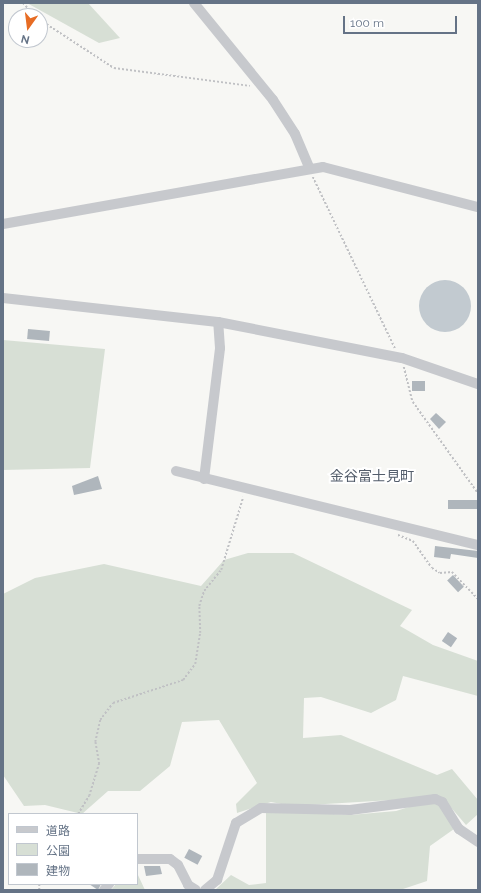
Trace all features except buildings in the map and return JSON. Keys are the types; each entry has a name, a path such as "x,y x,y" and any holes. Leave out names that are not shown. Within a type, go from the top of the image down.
{"street":[{"path":"194,3 262,85 295,134 310,170"},
{"path":"3,224 323,167 478,207"},
{"path":"3,298 218,322 402,358 478,384"},
{"path":"204,479 220,348 218,322"},
{"path":"176,471 478,545"},
{"path":"205,890 217,880 236,823 261,808 350,810 435,799 442,802 459,829 478,842"},
{"path":"138,859 170,859 178,865 188,885 196,890"}],"path":[{"path":"48,25 114,68 139,74 218,80 242,86 262,85"},
{"path":"310,170 364,289 402,358 413,402 478,493"},
{"path":"79,813 89,796 99,764 95,742 100,720 113,703 183,680 195,664 200,633 199,606 204,591 221,570 245,489"},
{"path":"396,534 413,541 432,568 440,573 452,572 478,599"}],"green space":[{"path":"27,3 88,3 120,38 99,43 48,15 48,8 36,8"},
{"path":"3,340 105,349 90,468 3,470"},
{"path":"248,553 293,553 412,610 400,626 433,645 478,661 478,696 403,676 396,700 371,713 321,697 304,698 303,738 341,735 437,775 452,769 478,800 478,814 466,825 442,797 292,806 271,802 237,813 236,804 257,783 219,720 182,722 170,766 140,791 108,791 83,813 45,805 24,806 3,775 3,594 35,578 104,564 201,586 224,560"},
{"path":"425,802 440,805 454,829 430,846 427,881 400,890 215,890 231,875 249,885 266,883 266,810 350,815 396,811"},
{"path":"138,875 145,890 111,890 115,885 138,885"}],"shaded area":[{"path":"445,280 455,282 463,288 469,296 471,306 469,316 463,324 455,330 445,332 435,330 427,324 421,316 419,306 421,296 427,288 435,282"}],"district":[{"name":"金谷富士見町","path":"372,476"}]}
